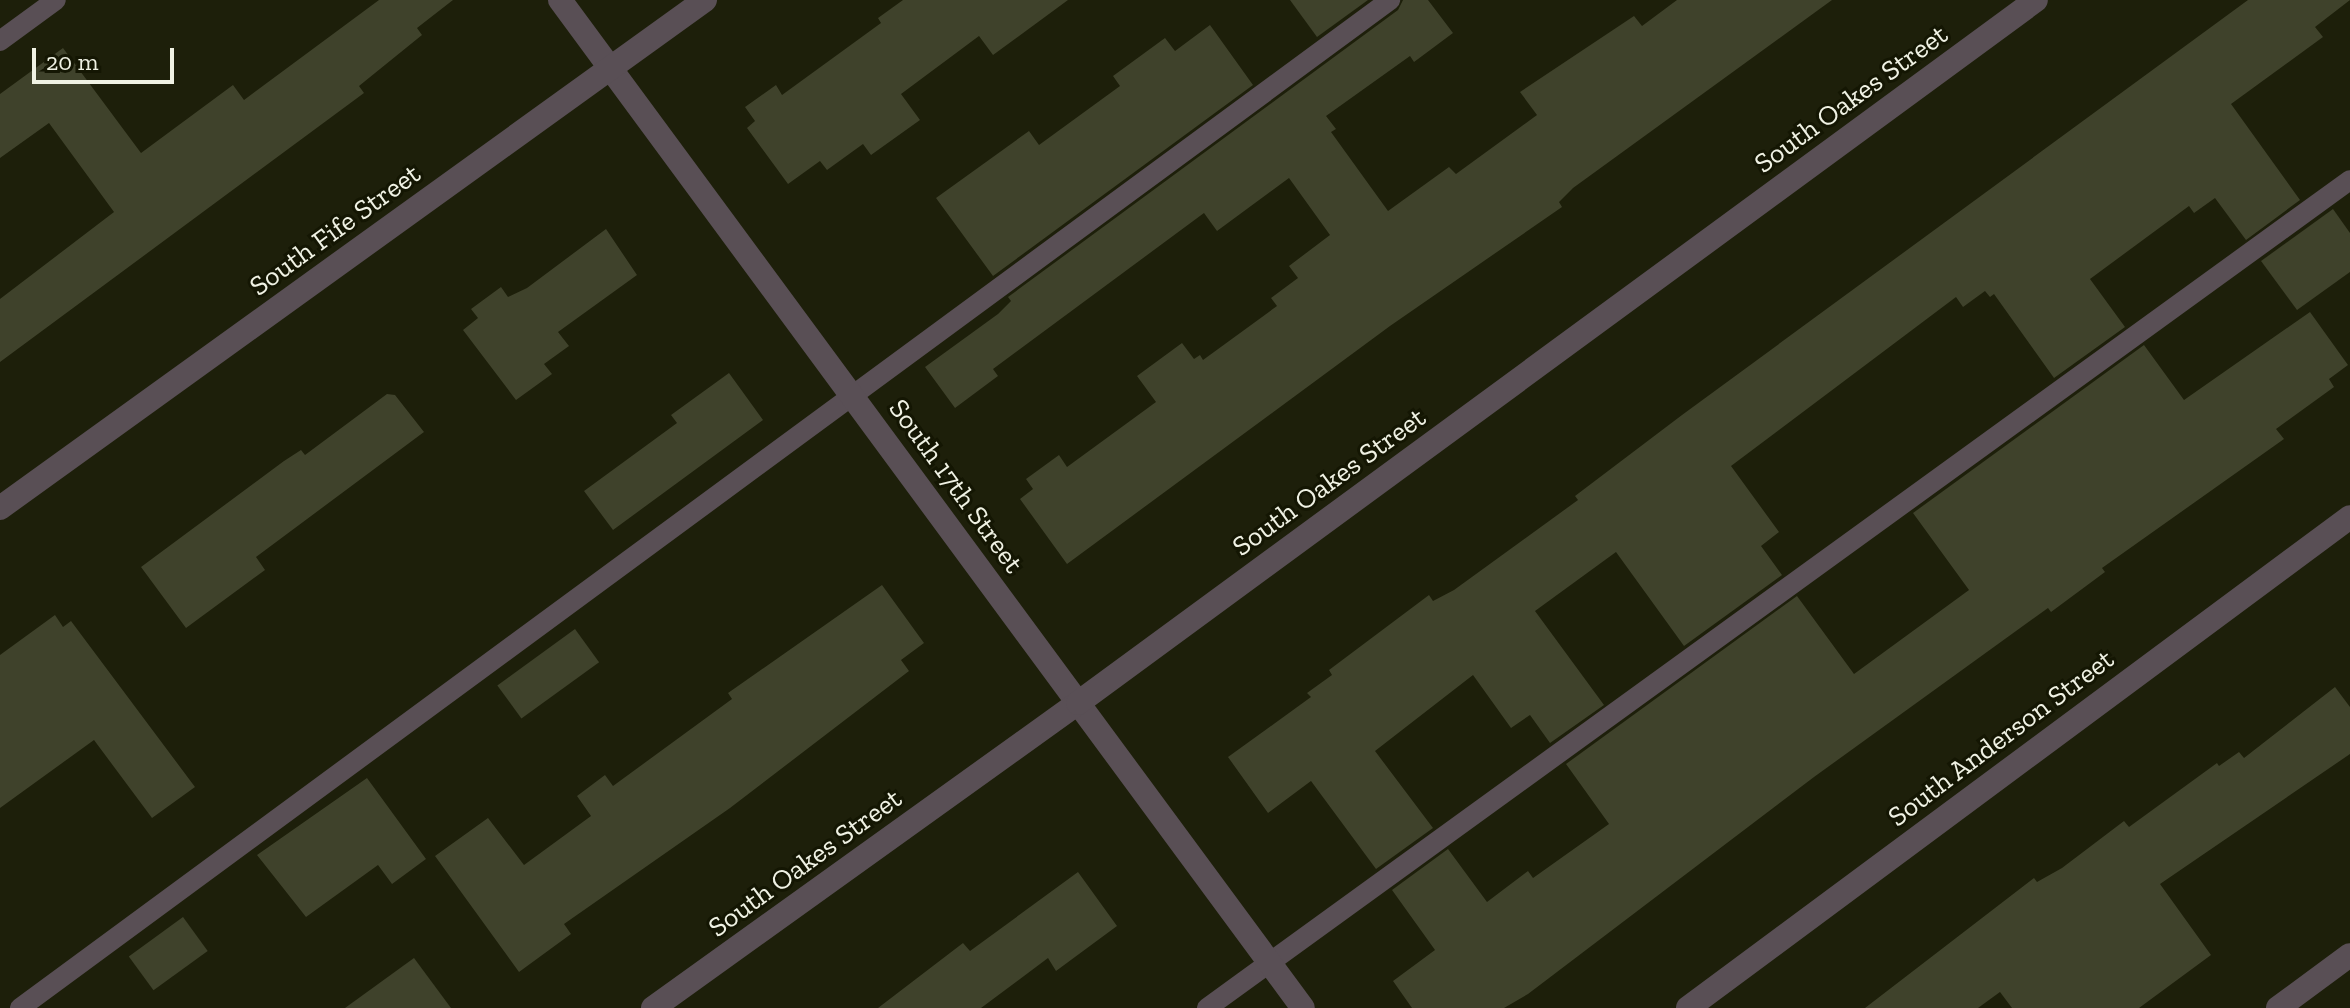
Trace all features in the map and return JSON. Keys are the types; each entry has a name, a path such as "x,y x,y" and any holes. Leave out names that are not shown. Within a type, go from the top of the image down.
{"street":[{"name":"South 17th Street","path":"560,0 1303,1008"},
{"name":"South Fife Street","path":"0,508 705,0"},
{"name":"South Oakes Street","path":"653,1008 1078,703 2036,0"},
{"name":"South Anderson Street","path":"1688,1008 2350,517"},
{"path":"2278,1008 2350,955"}],"lane":[{"path":"0,41 56,0"},
{"path":"20,1008 1390,0"},
{"path":"1207,1008 2350,180"}],"building":[{"path":"379,0 453,0 417,28 422,35 359,86 364,93 0,362 0,299 114,212 49,123 0,158 0,94 63,48 141,153 233,85 244,100"},
{"path":"903,0 1068,0 993,55 979,36 901,94 920,120 871,155 863,144 827,170 820,161 788,184 747,128 755,121 745,107 776,85 782,95 881,23 878,18"},
{"path":"1290,0 1368,0 1317,37"},
{"path":"1403,0 1428,0 1453,33 1414,62 1410,56 1326,116 1336,129 1331,132 1388,211 1449,167 1456,174 1537,115 1520,92 1634,16 1642,26 1677,0 1832,0 1573,188 1559,202 1562,207 1390,326 1067,564 1020,499 1033,489 1026,479 1059,455 1067,467 1156,402 1137,376 1182,343 1194,359 1200,355 1203,360 1277,306 1271,298 1298,278 1289,266 1330,235 1289,178 1217,231 1204,213 993,369 998,376 955,408 925,367 998,314 1011,301 1008,297 1398,10"},
{"path":"2248,0 2350,0 2315,27 2323,37 2231,104 2300,200 2246,240 2215,198 2194,213 2189,206 2090,279 2125,327 2054,378 1994,294 1990,297 1985,291 1963,307 1956,297 1731,466 1779,532 1761,546 1782,575 1684,646 1616,552 1535,611 1604,705 1550,743 1530,715 1511,728 1473,675 1375,751 1433,828 1376,869 1311,781 1268,813 1228,757 1311,697 1307,693 1332,675 1329,670 1429,595 1433,601 1454,590 1578,500 1575,496 1682,415"},
{"path":"1210,25 1253,85 993,276 936,198 1029,131 1039,145 1120,86 1113,76 1165,38 1175,51"},
{"path":"2333,209 2350,233 2350,272 2297,310 2261,261"},
{"path":"606,229 637,275 558,332 569,346 544,364 552,374 516,400 463,330 478,318 471,309 501,287 508,297 527,288"},
{"path":"2310,312 2348,365 2329,379 2334,387 2276,429 2284,439 2102,568 2105,572 2051,612 2048,608 1814,777 1528,994 1504,1008 1412,1008 1393,981 1435,950 1392,890 1448,849 1487,902 1528,871 1533,878 1609,824 1566,764 1797,596 1854,674 1969,590 1913,513 2144,345 2184,400"},
{"path":"729,373 763,420 613,530 584,491 677,423 671,415"},
{"path":"387,394 395,395 424,432 256,557 265,570 186,628 141,567 284,461 301,450 305,455"},
{"path":"882,585 924,643 901,660 909,671 730,808 564,924 571,934 519,972 435,856 488,818 524,865 591,816 577,796 605,775 613,786 732,699 728,693"},
{"path":"55,615 63,627 71,621 195,787 152,818 94,740 0,808 0,655"},
{"path":"575,629 599,662 521,719 497,685"},
{"path":"2335,687 2350,707 2350,754 2160,884 2211,955 2139,1008 2012,1008 2000,992 1978,1008 1865,1008 2034,878 2037,882 2062,868 2124,821 2129,827 2217,763 2219,766 2239,752 2244,758"},
{"path":"367,778 426,859 392,884 378,865 306,917 257,855"},
{"path":"1078,872 1117,926 1056,971 1048,958 981,1008 878,1008 963,943 970,951"},
{"path":"183,917 208,951 153,990 129,956"},
{"path":"414,958 451,1008 345,1008"}]}
